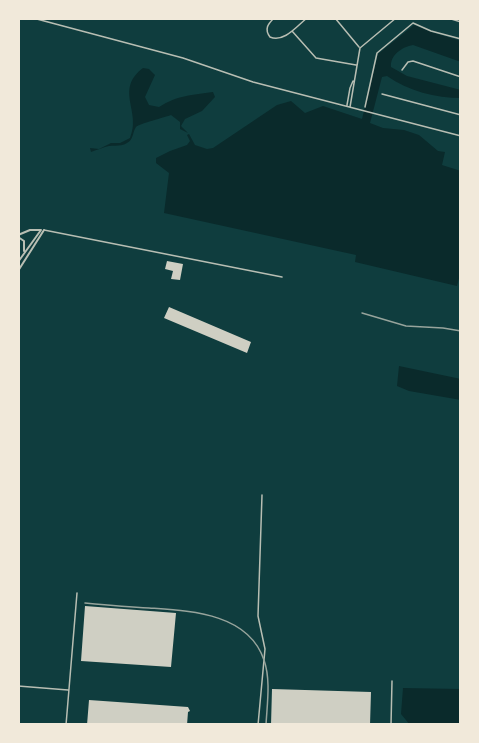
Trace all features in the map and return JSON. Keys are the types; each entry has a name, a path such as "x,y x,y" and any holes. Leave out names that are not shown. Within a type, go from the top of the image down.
{"street":[{"path":"33,18 183,58 254,82 350,107 364,108 374,113 461,136"},
{"path":"274,18 267,28 272,38 281,39 307,18"},
{"path":"350,107 360,48 396,18"},
{"path":"448,18 461,22"},
{"path":"337,19 360,48"},
{"path":"364,108 377,53 413,23 431,32 461,39"},
{"path":"292,30 316,58 356,65"},
{"path":"402,70 407,63 413,61 461,77"},
{"path":"346,106 355,77"},
{"path":"382,94 461,115"},
{"path":"23,254 24,241 18,236 28,230 42,230 282,277"},
{"path":"18,262 42,230"},
{"path":"18,271 42,230"},
{"path":"258,725 265,649 258,616 261,495"},
{"path":"66,725 77,593"},
{"path":"391,725 392,681"},
{"path":"18,686 69,690"}],"water":[{"path":"414,25 461,41 461,62 413,45 398,52 392,59 391,67 407,76 461,90 461,98 422,93 387,76 382,77 370,123 419,135 438,151 445,152 442,165 461,171 461,279 459,278 457,286 355,262 356,255 164,213 169,173 156,163 156,158 187,145 190,141 187,135 189,134 195,145 207,149 213,148 277,105 291,101 305,113 323,106 362,119 378,54"},
{"path":"143,68 149,69 155,75 145,97 149,105 159,107 179,98 213,92 215,97 202,111 185,119 181,126 188,133 180,129 180,122 171,115 136,127 131,140 125,144 91,152 90,148 99,149 130,138 133,119 130,84"},
{"path":"399,366 461,379 461,400 409,391 397,386"},
{"path":"403,688 461,689 461,725 410,725 401,714"}],"building":[{"path":"167,261 183,264 180,280 171,279 173,271 165,269"},
{"path":"169,307 251,342 247,353 164,318"},
{"path":"85,606 176,613 171,667 81,661"},
{"path":"272,689 371,692 370,725 271,725"},
{"path":"89,700 188,707 190,711 187,725 87,725"}],"railway":[{"path":"362,313 406,326 461,331"},
{"path":"85,603 200,613 232,624 245,632 256,644 266,668 268,692 266,725"}]}
